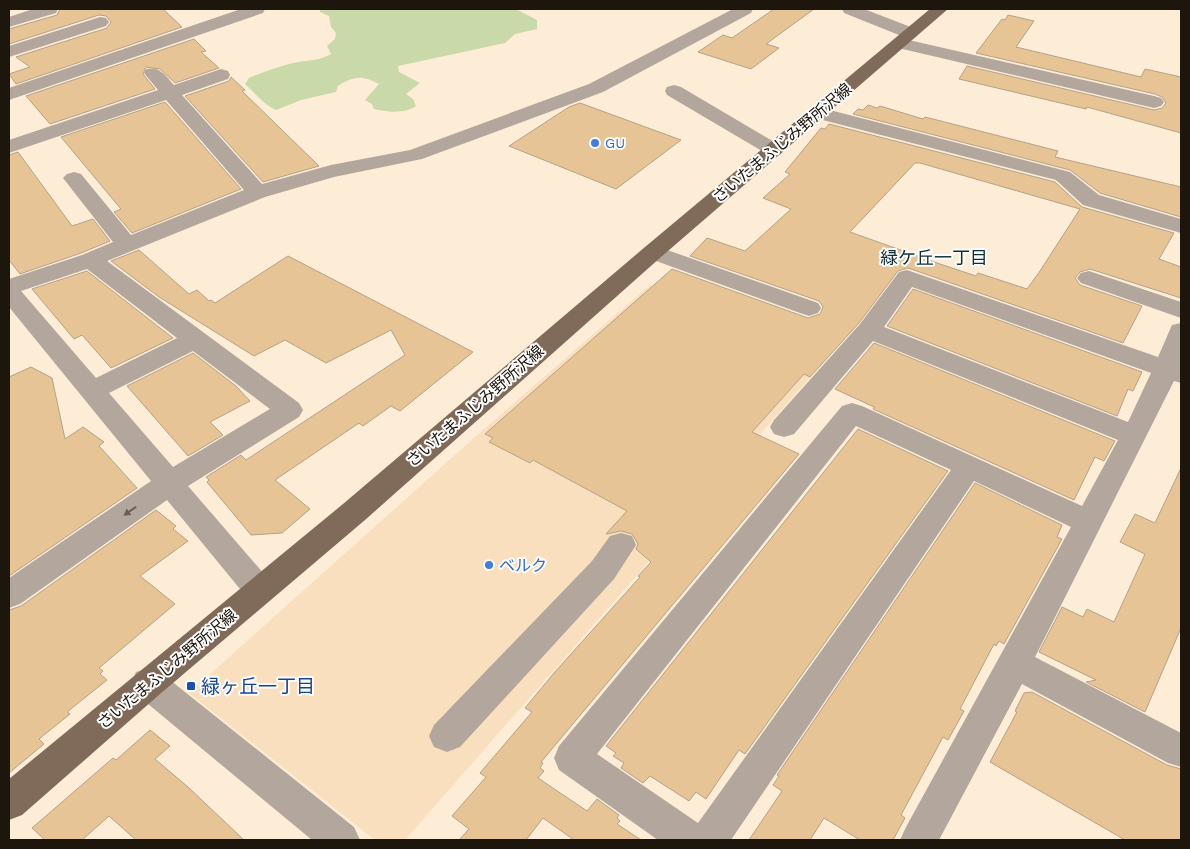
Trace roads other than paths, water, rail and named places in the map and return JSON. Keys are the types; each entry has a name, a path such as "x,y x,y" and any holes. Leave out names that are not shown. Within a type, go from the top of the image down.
{"main road":[{"name":"さいたまふじみ野所沢線","path":"9,802 148,683 260,592 653,252 940,9"}],"street":[{"path":"9,22 50,9"},
{"path":"9,94 257,9"},
{"path":"9,287 90,260 257,192 331,170 415,155 596,88 745,9"},
{"path":"850,9 905,38 1062,80 1154,102"},
{"path":"9,52 100,22"},
{"path":"153,73 257,192"},
{"path":"9,147 221,75"},
{"path":"674,91 774,150"},
{"path":"818,113 1063,176 1091,200 1181,226"},
{"path":"74,178 127,245"},
{"path":"653,252 809,308"},
{"path":"9,595 170,483 289,410 90,260"},
{"path":"784,427 869,330 906,277 1174,372"},
{"path":"1089,278 1181,310"},
{"path":"9,292 260,592"},
{"path":"869,330 1134,435"},
{"path":"919,840 1016,664 1134,435 1174,372 1181,331"},
{"path":"91,391 196,339"},
{"path":"813,394 968,468 1089,522"},
{"path":"690,840 572,758 852,413"},
{"path":"709,840 968,468"},
{"path":"447,736 603,570 621,545"},
{"path":"1016,664 1181,751"},
{"path":"148,683 341,840"}],"place":[{"name":"GU","path":"595,143"},
{"name":"ベルク","path":"489,565"},
{"name":"緑ヶ丘一丁目","path":"191,686"}],"district":[{"name":"緑ケ丘一丁目","path":"934,257"}]}
